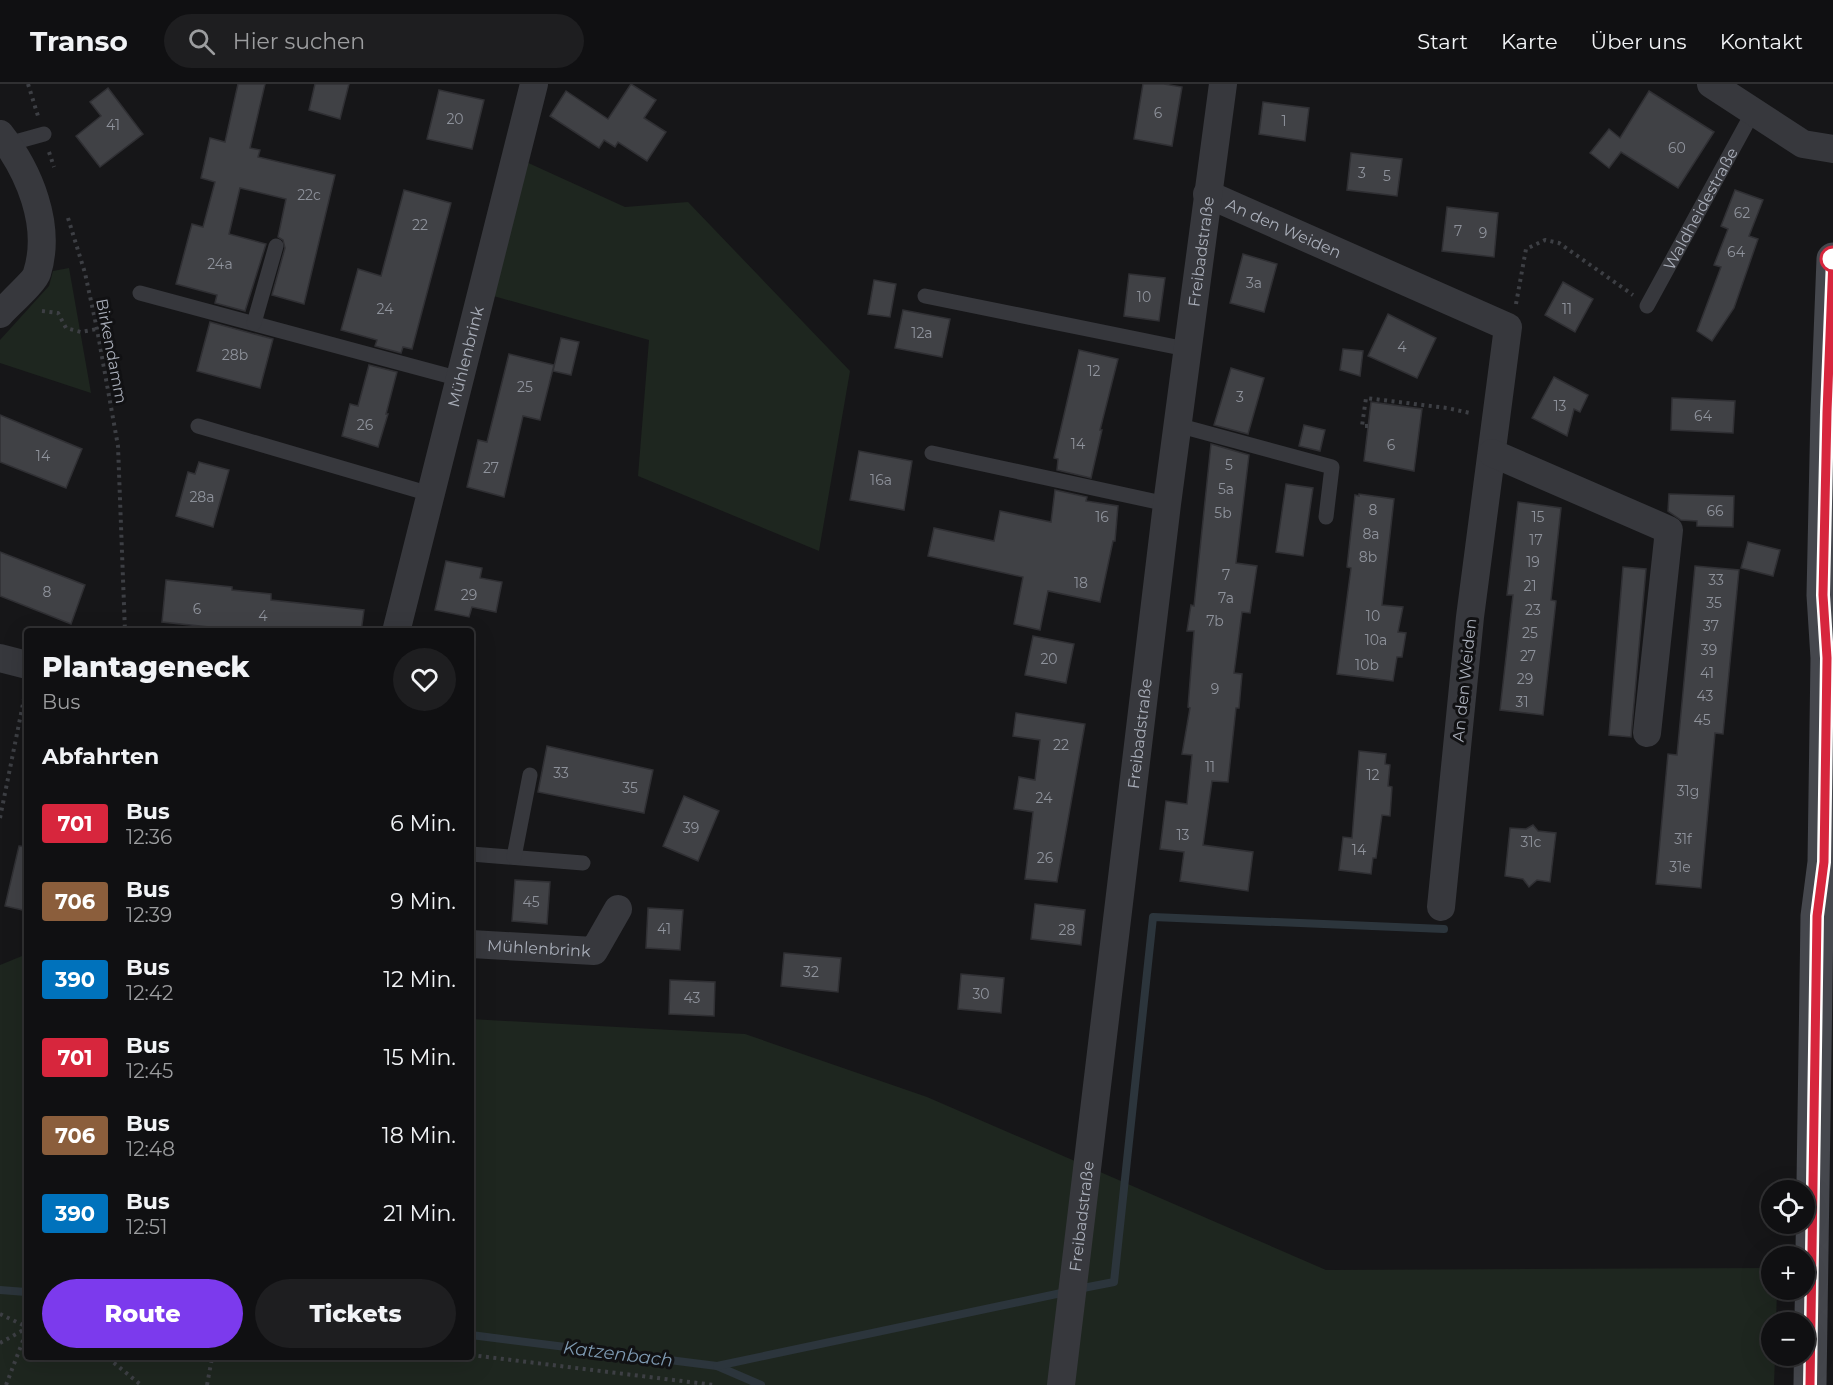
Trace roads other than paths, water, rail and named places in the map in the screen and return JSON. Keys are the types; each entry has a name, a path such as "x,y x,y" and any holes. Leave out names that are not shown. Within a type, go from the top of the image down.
{"street":[{"name":"Mühlenbrink","path":"397,628 534,84"},
{"name":"Freibadstraße","path":"1062,1385 1186,350 1223,84"},
{"path":"1711,84 1803,144 1833,149"},
{"path":"0,314 37,275 41,240 37,201 25,173 4,139"},
{"name":"An den Weiden","path":"1207,194 1508,327 1470,617 1441,907"},
{"path":"1810,1385 1817,916 1824,862 1827,658 1823,595 1825,471 1833,259"},
{"path":"1492,453 1669,530 1647,733"},
{"path":"0,658 24,664"},
{"name":"Mühlenbrink","path":"474,944 594,951 618,909"}],"lane":[{"name":"Waldheidestraße","path":"1647,306 1753,112"},
{"path":"4,139 44,134"},
{"path":"254,323 276,246"},
{"path":"140,292 460,379"},
{"path":"925,296 1186,350"},
{"path":"1177,425 1332,467 1326,517"},
{"path":"198,426 430,494"},
{"path":"932,453 1167,504"},
{"path":"514,857 530,775"},
{"path":"474,854 583,863"}],"waterway":[{"path":"1078,1289 1114,1282 1153,917 1444,929"},
{"name":"Katzenbach","path":"0,1290 24,1292"},
{"path":"717,1366 1066,1292"},
{"name":"Katzenbach","path":"474,1335 717,1366 761,1385"}]}
